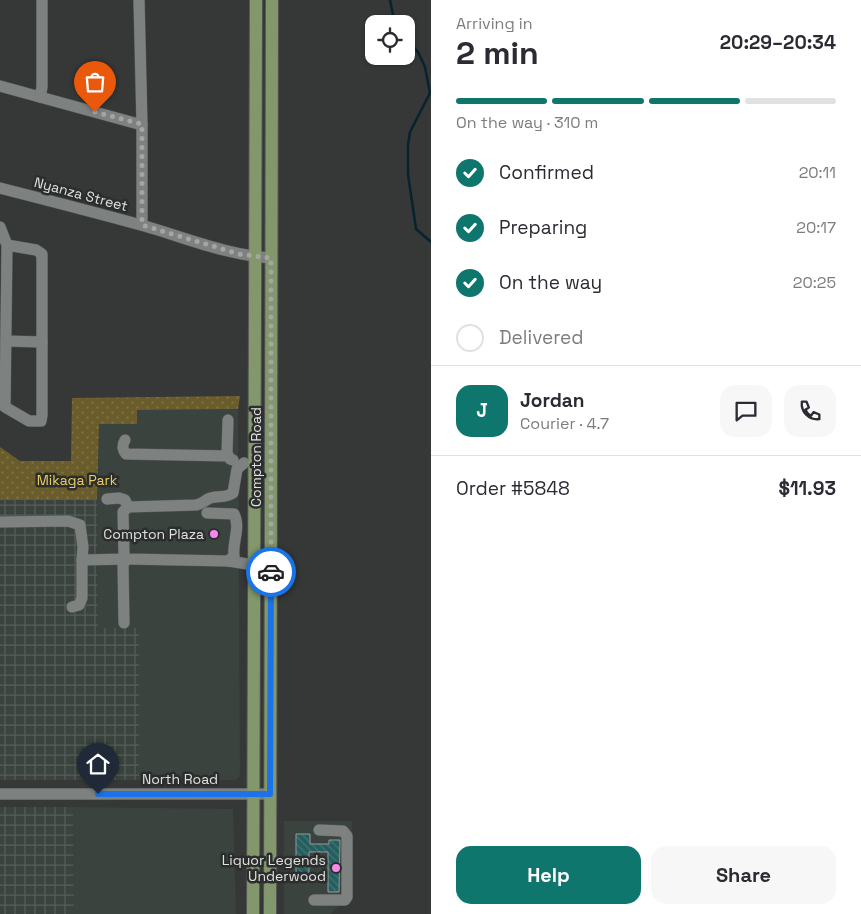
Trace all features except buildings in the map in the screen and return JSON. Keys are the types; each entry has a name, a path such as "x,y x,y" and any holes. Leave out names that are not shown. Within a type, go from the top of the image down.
{"main road":[{"name":"Compton Road","path":"253,914 254,565 249,464 255,257 256,0"},
{"name":"Compton Road","path":"270,914 272,0"}],"street":[{"path":"40,97 42,87 42,0"},
{"path":"139,0 142,225"},
{"path":"0,86 142,124"},
{"name":"Nyanza Street","path":"0,188 142,225 223,250 255,257 271,258"},
{"path":"0,227 7,246 5,407 29,421 41,421 42,254 36,250 7,246"},
{"path":"6,341 42,342"},
{"path":"228,420 228,456 230,460 249,464"},
{"path":"125,440 123,451 126,454 228,456"},
{"path":"228,561 234,556 233,548 237,529 234,514 234,493 237,469 249,464"},
{"path":"127,559 124,555 124,512 128,507 196,505 203,504 209,499 227,497 234,493"},
{"path":"106,499 119,498 125,500 128,507"},
{"path":"207,513 234,514"},
{"path":"0,522 68,521 80,525 83,547 82,598 79,605 72,607"},
{"path":"124,623 123,564 127,559"},
{"path":"82,560 228,561 254,565"},
{"name":"North Road","path":"0,794 270,794"},
{"path":"314,900 345,900 347,897 347,836 342,831 319,830"}],"shaded area":[{"path":"238,409 240,774 235,780 139,780 139,629 98,628 97,500 99,424 137,424 137,410"},
{"path":"0,500 97,500 98,628 139,628 139,780 0,780"},
{"path":"0,807 73,807 74,914 0,914"},
{"path":"73,807 233,809 236,914 74,914"},
{"path":"284,821 352,821 351,903 341,903 331,914 284,914"}],"green space":[{"name":"Mikaga Park","path":"240,396 238,409 137,410 137,424 99,424 97,500 0,500 0,447 20,461 71,461 72,398"}],"waterway":[{"path":"390,0 393,15"},
{"path":"415,48 425,67 430,93 410,132 408,174 416,229 431,242"}],"way so far":[{"path":"95,112 142,124 142,225 239,254 271,258 271,572"}],"place":[{"name":"Compton Plaza","path":"214,534"},
{"name":"Liquor Legends Underwood","path":"336,868"}],"route":[{"path":"98,794 270,794 271,572"}]}
